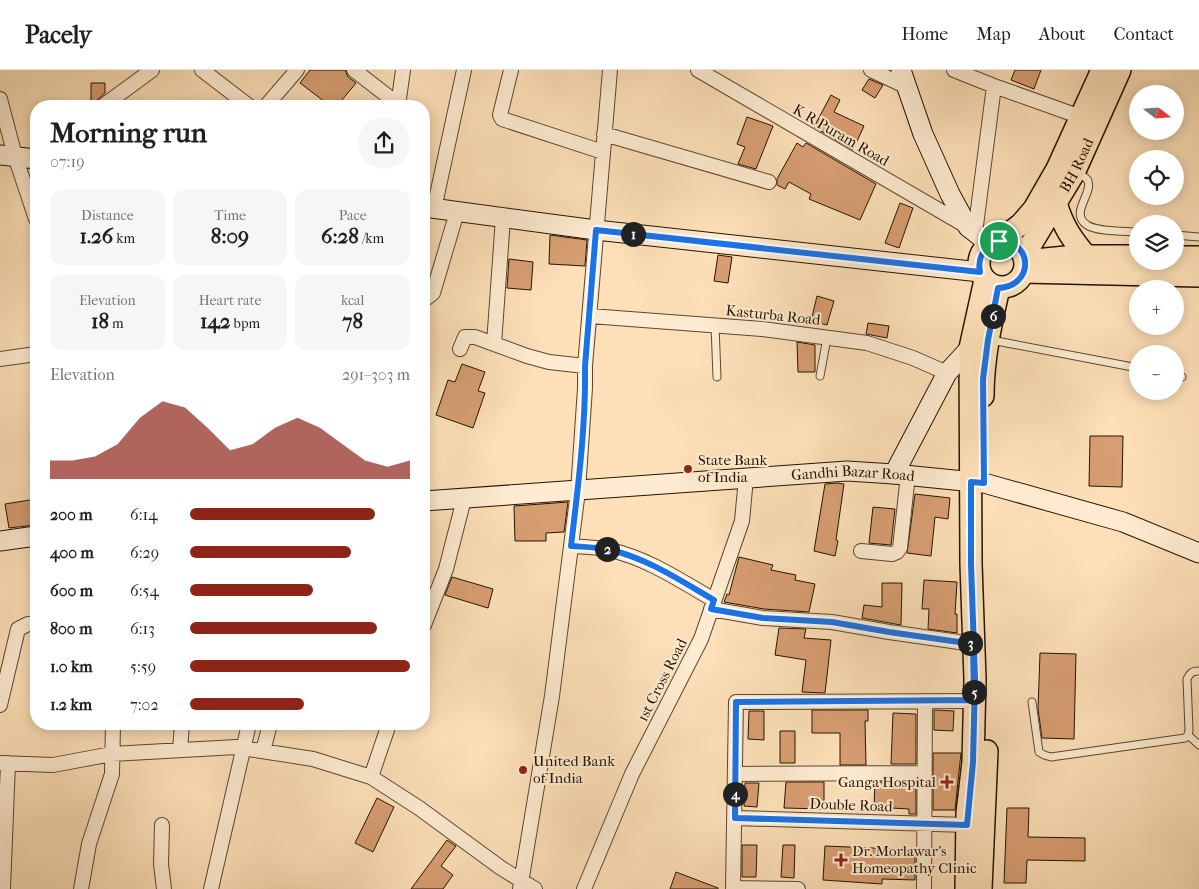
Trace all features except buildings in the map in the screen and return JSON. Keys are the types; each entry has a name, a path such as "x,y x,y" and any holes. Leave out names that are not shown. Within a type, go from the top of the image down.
{"main road":[{"name":"BH Road","path":"983,236 1021,224 1034,209 1057,169 1102,70"},
{"name":"BH Road","path":"1024,263 1074,173 1120,70"},
{"path":"1056,203 1063,224 1073,241 1086,256"},
{"path":"966,889 967,825 973,762 973,644 983,379 979,344 988,280 979,264 984,249 983,236 1014,244 1020,250 1024,263 1020,279 1007,287 988,280"},
{"path":"1024,263 1086,256 1129,256"},
{"path":"1184,256 1199,257"},
{"path":"1024,263 1199,276"},
{"path":"978,483 988,679 987,763 981,889"}],"street":[{"path":"111,100 152,70"},
{"path":"202,70 242,100"},
{"path":"271,100 297,70"},
{"path":"354,70 392,100"},
{"path":"399,100 402,70"},
{"path":"430,204 464,70"},
{"path":"511,70 500,115 502,119 603,152"},
{"path":"521,885 552,696 578,491 585,366 610,70"},
{"name":"K R Puram Road","path":"698,70 983,236"},
{"path":"871,70 904,76 924,134 946,186 983,236"},
{"path":"954,70 1082,117"},
{"path":"983,236 994,86"},
{"path":"0,99 8,155 30,205"},
{"path":"604,134 769,182"},
{"path":"8,155 30,158"},
{"path":"430,208 988,280"},
{"path":"430,295 433,293 457,212"},
{"path":"494,344 503,218"},
{"name":"Kasturba Road","path":"590,316 762,329 867,343 914,358 947,373"},
{"path":"460,349 465,337 468,336 549,362 585,366"},
{"path":"861,551 892,554 900,548 901,475 947,373 979,344"},
{"path":"0,359 30,355"},
{"name":"Gandhi Bazar Road","path":"430,501 847,471 978,483 1123,522 1199,554"},
{"name":"1st Cross Road","path":"584,889 632,774 701,639 742,521 746,478"},
{"path":"430,609 446,569 464,499"},
{"path":"0,541 30,537"},
{"path":"571,546 609,549 637,558 673,576 712,605 763,618 832,622 973,644"},
{"path":"0,705 18,629 30,624"},
{"path":"798,889 733,889 736,702 974,700"},
{"path":"924,889 926,824 925,701"},
{"path":"81,889 89,844 112,774 113,730"},
{"path":"180,750 182,730"},
{"path":"211,889 247,730"},
{"path":"263,751 268,730"},
{"path":"370,777 386,730"},
{"path":"3,889 4,763 53,765 112,754 242,748 314,759 370,777 419,808 501,868 521,885 535,889"},
{"path":"736,774 926,773"},
{"name":"Double Road","path":"735,818 967,825"},
{"path":"162,825 161,864 164,889"}],"lane":[{"path":"1074,173 1086,178 1089,186 1080,213 1082,220 1087,226 1129,231"},
{"path":"1184,236 1199,237"},
{"path":"715,326 717,378"},
{"path":"820,376 827,338"},
{"path":"979,344 1129,367"},
{"path":"1199,671 1194,671 1187,680 1188,735 1199,745"},
{"path":"1032,702 1039,752 1051,757 1185,738 1188,735"}],"place":[{"name":"State Bank of India","path":"688,469"},
{"name":"United Bank of India","path":"523,770"},
{"name":"Ganga Hospital","path":"947,782"},
{"name":"Dr. Morlawar's Homeopathy Clinic","path":"841,860"}],"route":[{"path":"596,230 929,268 980,272 980,257 984,249 990,244 999,241 1007,241 1014,244 1024,256 1025,261 1024,272 1020,279 1007,287 998,288 983,379 984,483 971,482 971,564 975,679 973,762 967,825 735,818 736,702 974,700 973,644 832,622 763,618 711,609 714,600 637,558 609,549 571,546 578,491 585,366 596,230"}]}
